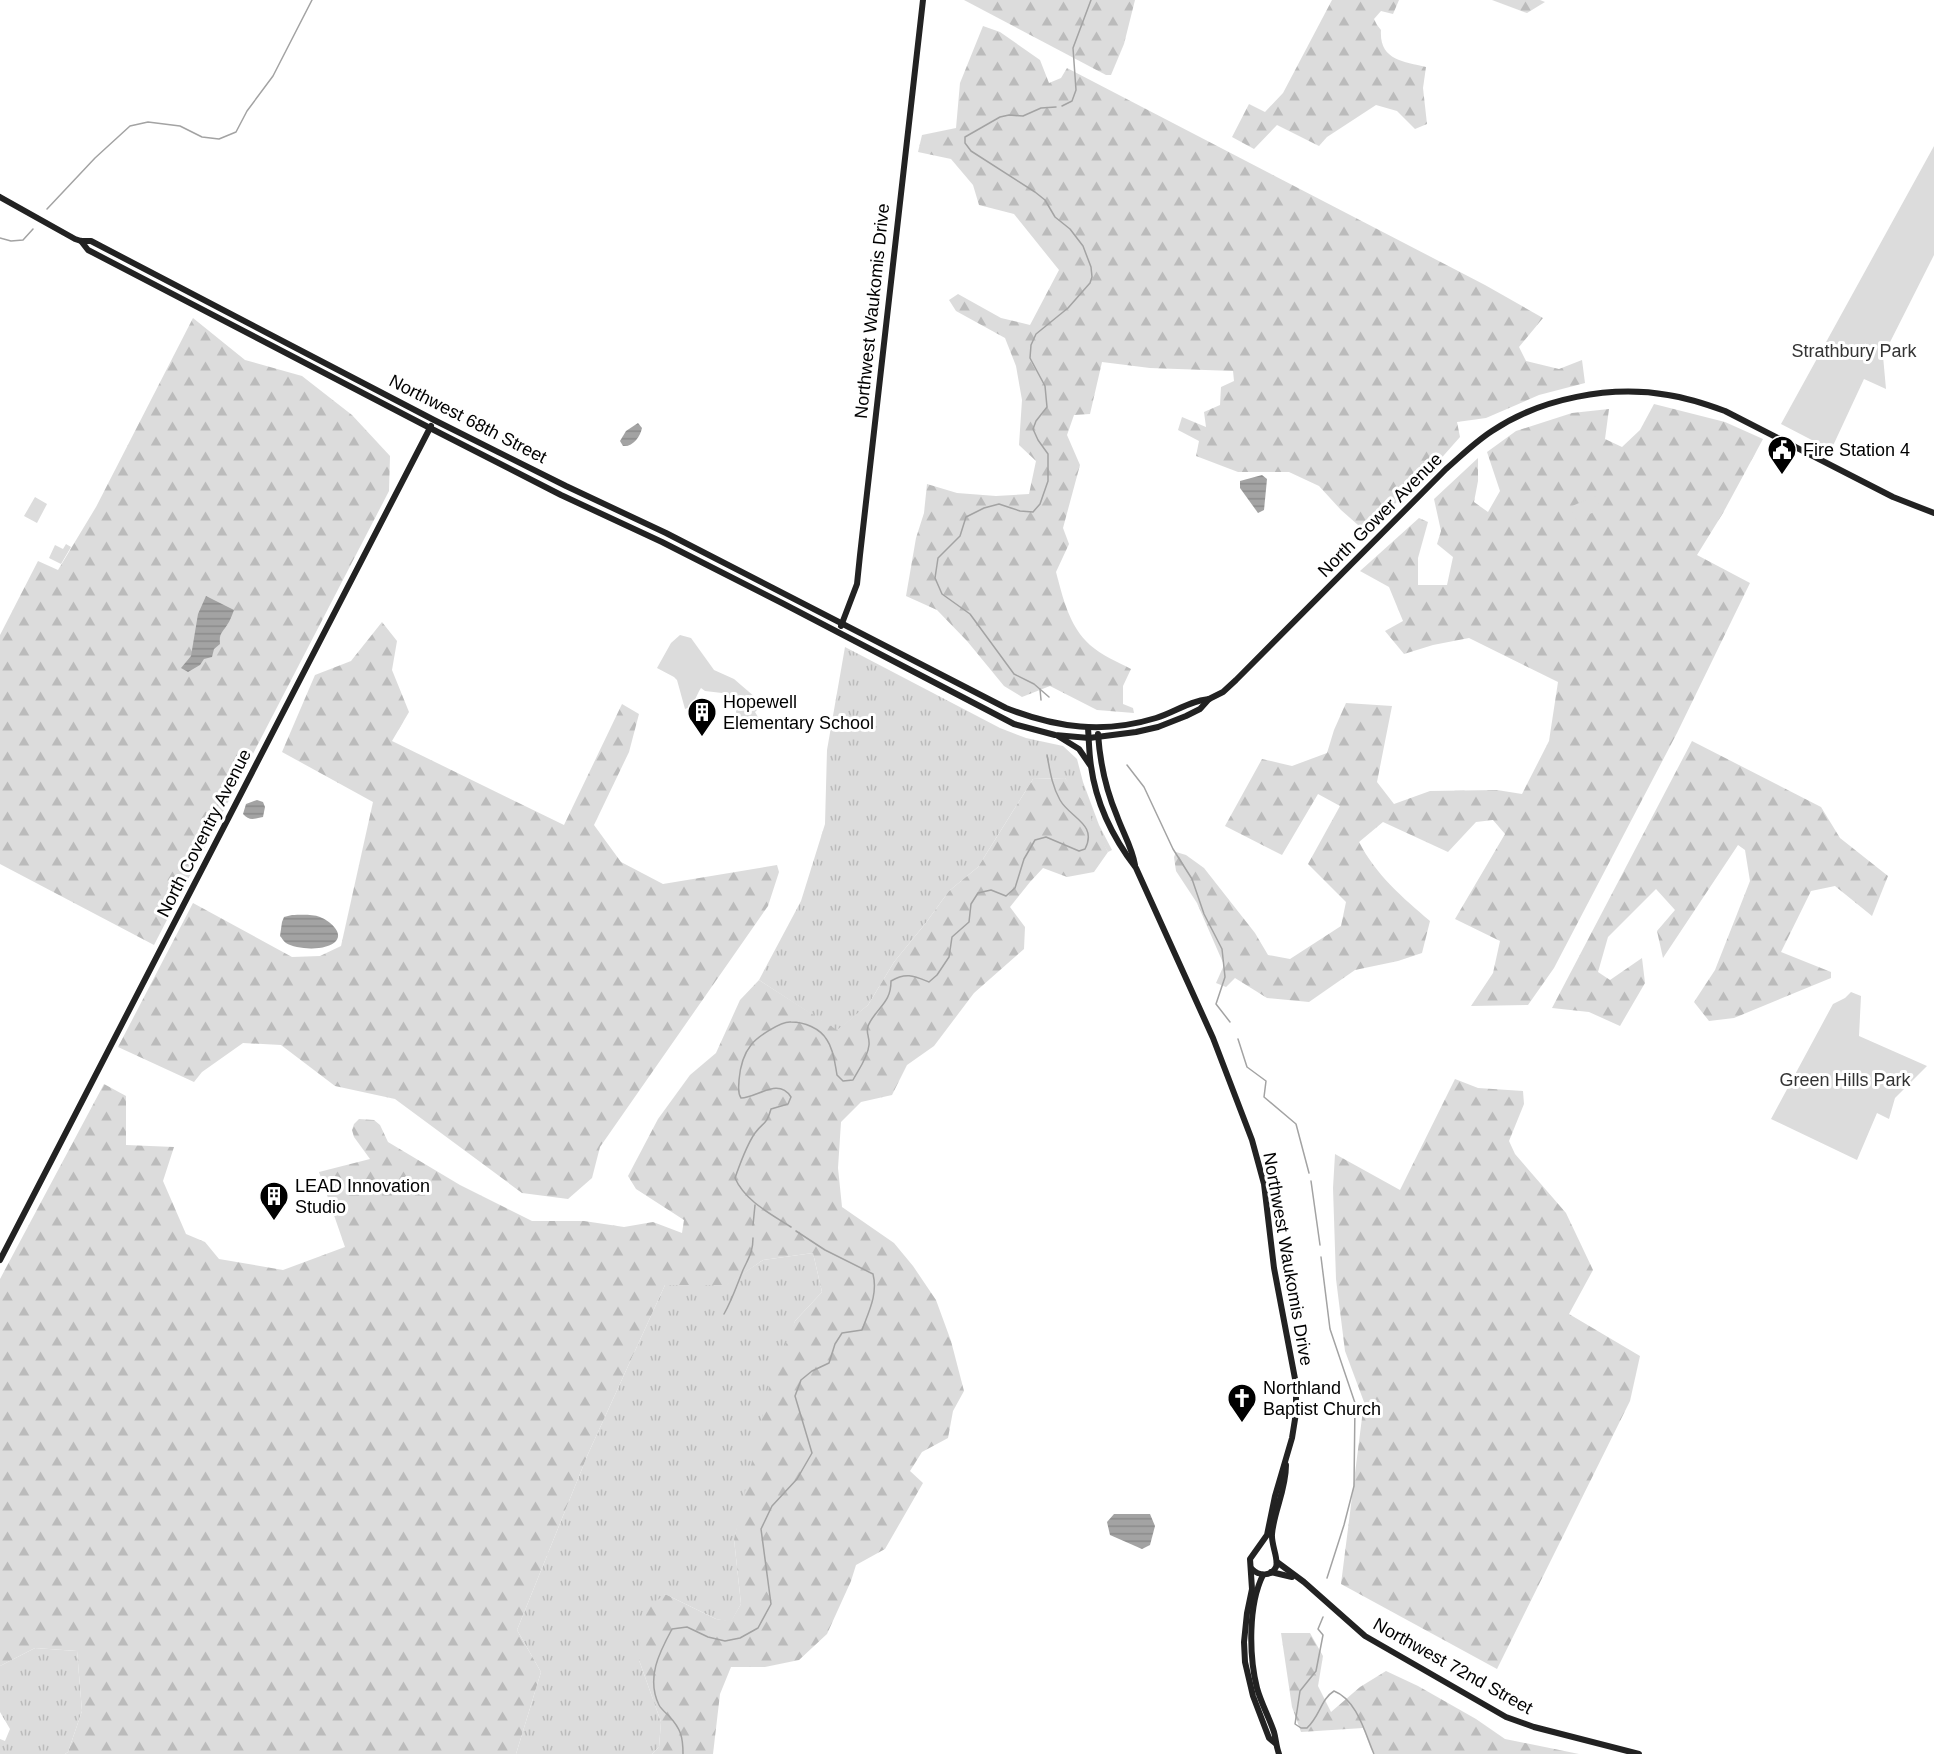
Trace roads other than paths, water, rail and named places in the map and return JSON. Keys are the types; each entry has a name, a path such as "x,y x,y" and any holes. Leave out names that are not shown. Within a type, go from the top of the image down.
{"main road":[{"name":"Northwest Waukomis Drive","path":"838,632 857,584 861,555 923,0"},
{"name":"Northwest 68th Street","path":"0,197 81,241 88,250 430,428 838,632"},
{"name":"Northwest 68th Street","path":"81,241 91,241 434,420 843,623"},
{"name":"North Gower Avenue","path":"838,632 1014,724 1055,735 1089,738 1136,732 1165,725 1200,709 1209,699 1223,692 1475,443 1492,430 1530,411 1571,398 1597,393 1666,394 1699,401 1725,411 1893,497 1934,513"},
{"name":"North Coventry Avenue","path":"0,1260 434,420"},
{"path":"782,603 787,594"},
{"path":"843,623 1006,708 1029,717 1088,728"},
{"name":"North Gower Avenue","path":"1088,728 1129,724 1154,718 1196,700 1209,699"},
{"name":"Northwest Waukomis Drive","path":"1088,728 1091,768 1097,795 1103,812 1126,855 1136,868"},
{"name":"Northwest Waukomis Drive","path":"1097,728 1103,775 1109,795 1133,853 1136,868 1213,1038 1252,1140 1264,1184 1274,1268 1296,1384 1296,1413 1292,1438 1275,1496 1267,1535 1258,1549"},
{"path":"1055,735 1079,749 1091,768"},
{"name":"Northwest Waukomis Drive","path":"1274,1553 1271,1544 1272,1532 1286,1474 1286,1461"},
{"path":"1252,1567 1263,1575 1271,1572 1277,1562 1274,1553 1267,1548 1258,1549 1252,1555 1250,1561 1252,1589 1244,1642 1245,1662 1253,1696 1269,1738 1275,1743"},
{"name":"Northwest 72nd Street","path":"1277,1562 1304,1582 1365,1636 1506,1716 1534,1727 1639,1754"},
{"name":"Northwest 72nd Street","path":"1271,1572 1281,1573 1304,1582"},
{"path":"1263,1575 1256,1596 1251,1648 1258,1691 1275,1735 1279,1754"}],"waterway":[{"path":"47,209 95,158 130,126 148,122 180,126 202,137 219,139 236,132 247,111 273,76 312,0"},
{"path":"1062,106 1072,101 1076,90 1073,48 1091,0"},
{"path":"1049,697 1034,684 1014,674 970,614 942,594 935,578 938,558 960,536 966,517 999,504 1020,511 1033,512 1040,504 1048,481 1048,454 1033,429 1047,407 1045,386 1030,358 1031,345 1036,334 1068,308 1090,283 1091,267 1083,246 1070,229 1055,217 1045,200 971,151 965,143 965,137 1000,117 1023,116 1041,108 1056,107"},
{"path":"0,238 11,241 23,240 33,229"},
{"path":"1040,689 1041,700"},
{"path":"791,1227 767,1212 745,1194 735,1178 749,1144 766,1121 771,1109 788,1104 791,1097 786,1091 774,1089 741,1098 739,1075 746,1053 754,1042 776,1027 787,1022 801,1023 816,1029 827,1040 833,1053 837,1075 843,1081 853,1080 868,1049 868,1025 887,999 891,981 910,976 929,982 937,975 949,957 952,937 969,922 971,904 978,893 991,890 1006,896 1015,888 1024,859 1035,840 1046,837 1079,851 1085,849 1088,833 1057,795 1047,755"},
{"path":"1127,765 1144,787 1173,849 1192,879 1204,914 1222,949 1225,977 1216,1004 1230,1022"},
{"path":"1238,1039 1247,1067 1266,1081 1264,1097 1296,1124 1309,1173"},
{"path":"1311,1181 1320,1245"},
{"path":"753,1225 755,1205"},
{"path":"683,1754 679,1729 660,1706 655,1695 654,1675 659,1656 672,1629 687,1627 708,1637 725,1641 740,1638 758,1628 771,1604 761,1529 772,1506 797,1479 812,1453 795,1396 801,1380 812,1371 829,1363 835,1344 842,1333 862,1330 874,1295 873,1274 825,1250 796,1231"},
{"path":"724,1314 750,1254 753,1238"},
{"path":"1321,1257 1330,1329 1355,1403 1354,1486 1327,1578"},
{"path":"1323,1617 1318,1629 1323,1635 1316,1671 1300,1691 1295,1724 1301,1728 1307,1728 1326,1698 1334,1691 1342,1695 1354,1709 1374,1754"}],"place":[{"name":"Fire Station 4","path":"1782,476"},
{"name":"Hopewell Elementary School","path":"702,738"},
{"name":"LEAD Innovation Studio","path":"274,1222"},
{"name":"Northland Baptist Church","path":"1242,1424"}],"park label":[{"name":"Strathbury Park","path":"1854,351"},
{"name":"Green Hills Park","path":"1845,1080"}]}
